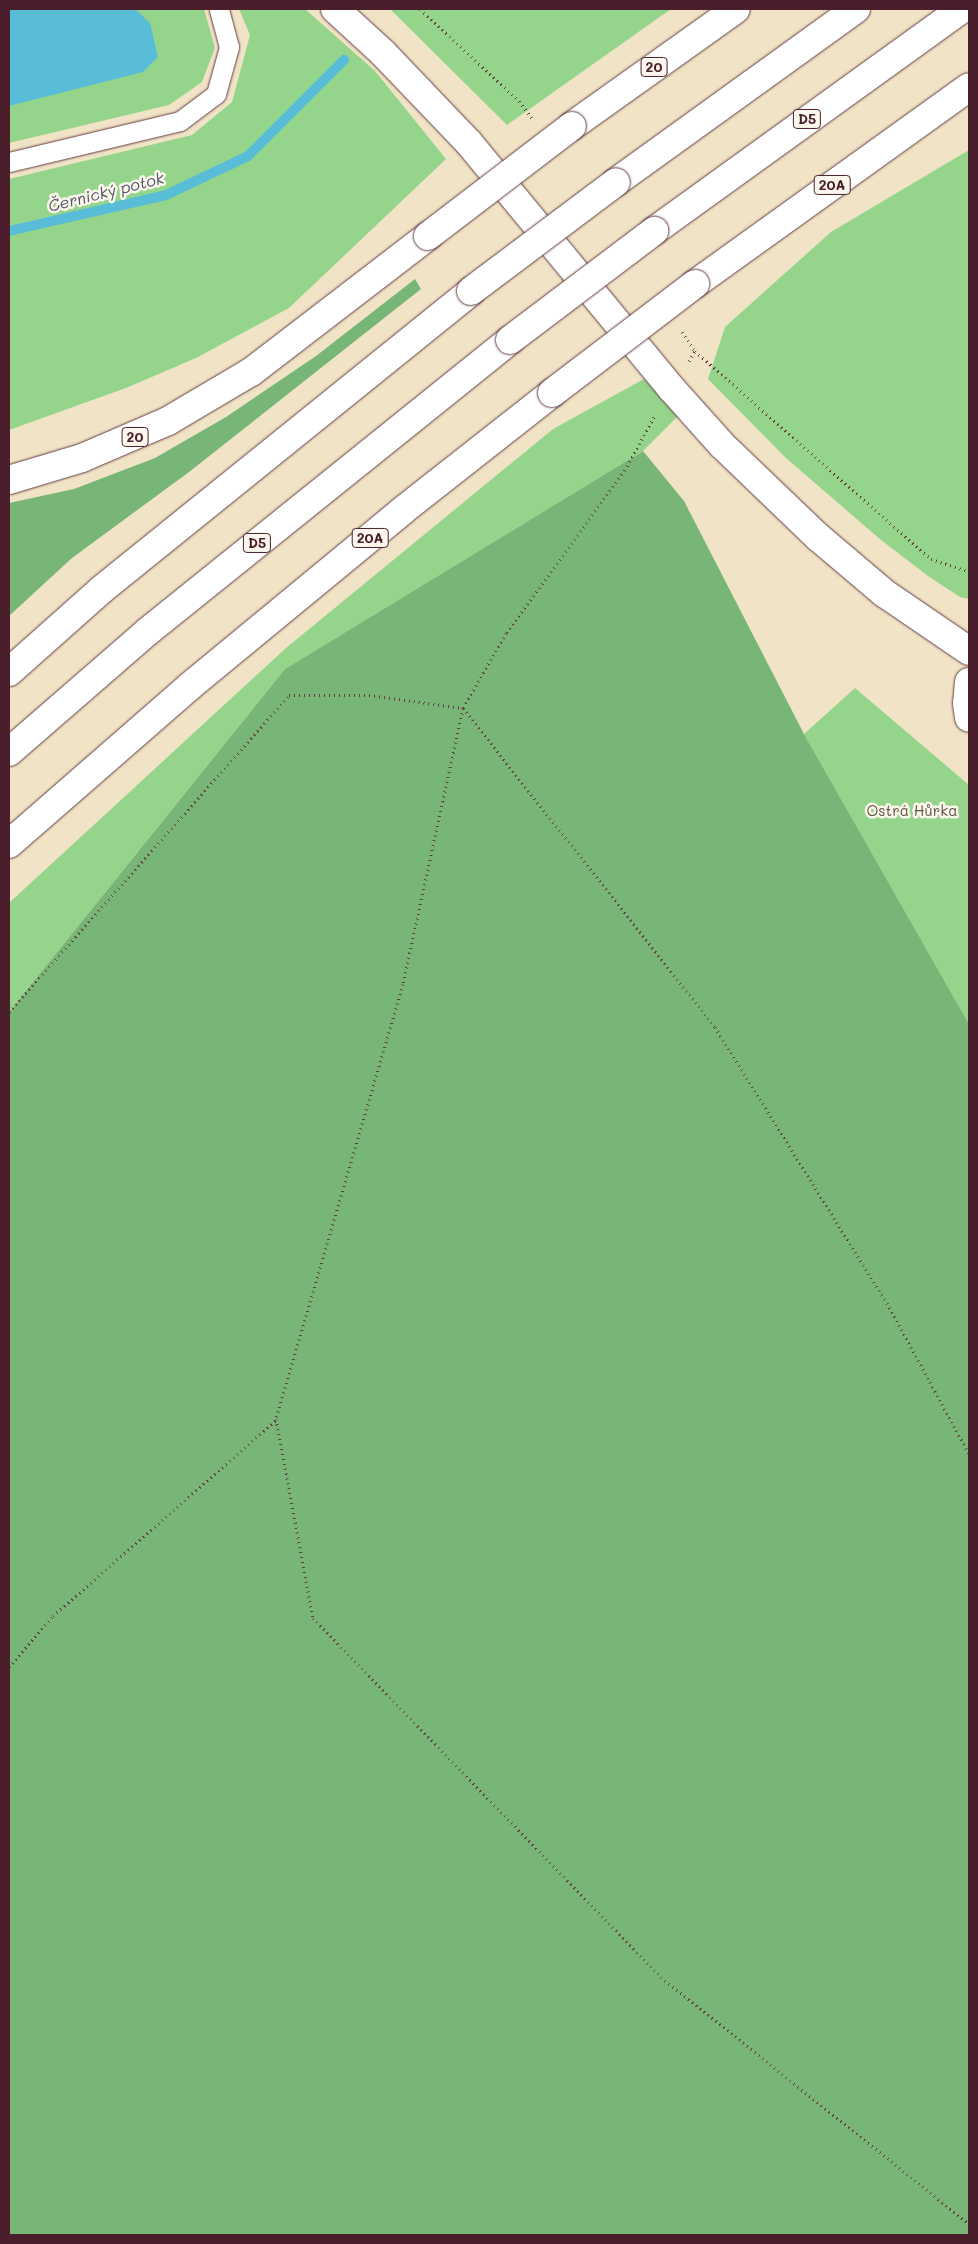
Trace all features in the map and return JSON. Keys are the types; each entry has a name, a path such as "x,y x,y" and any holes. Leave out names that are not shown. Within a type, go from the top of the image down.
{"main road":[{"path":"335,9 383,53 469,143 670,388 722,444 818,538 884,593 969,651"},
{"name":"20","path":"9,480 82,458 168,421 251,372 572,126 736,9"},
{"path":"9,672 102,590 471,291 616,182 856,9"},
{"name":"D5","path":"9,752 147,632 510,340 654,231 962,9"},
{"name":"20A","path":"9,844 190,686 402,511 695,284 969,87"},
{"path":"969,682 966,703 969,718"}],"lane":[{"path":"9,162 180,121 216,94 228,47 219,9"}],"path":[{"path":"695,351 931,559 969,571"},
{"path":"670,388 625,470 506,633 464,708 403,984 276,1419 312,1618 661,1977 969,2224"},
{"path":"9,1012 289,695 368,695 464,708 715,1027 887,1303 969,1454"},
{"path":"9,1667 53,1616 276,1419"}],"green space":[{"path":"9,9 204,9 215,48 202,82 169,105 9,143"},
{"path":"239,9 305,9 375,71 446,159 289,308 196,358 126,388 9,430 9,179 192,135 232,102 250,35"},
{"path":"390,9 671,9 507,125"},
{"path":"969,150 969,599 960,597 928,576 881,540 786,458 708,379 725,327 831,232"},
{"path":"415,279 421,289 189,472 72,558 9,616 9,503 74,489 155,458 226,417 316,356"},
{"path":"644,379 678,416 643,451 285,669 9,1012 9,903 286,648 553,429"},
{"path":"643,451 684,501 804,734 969,1024 969,2235 9,2235 9,1012 285,669"},
{"name":"Ostrá Hůrka","path":"855,688 969,785 969,1024 804,734"}],"water":[{"path":"9,9 135,9 150,23 158,57 143,72 9,106"}],"waterway":[{"name":"Černický potok","path":"9,231 166,195 248,156 344,60"}]}
